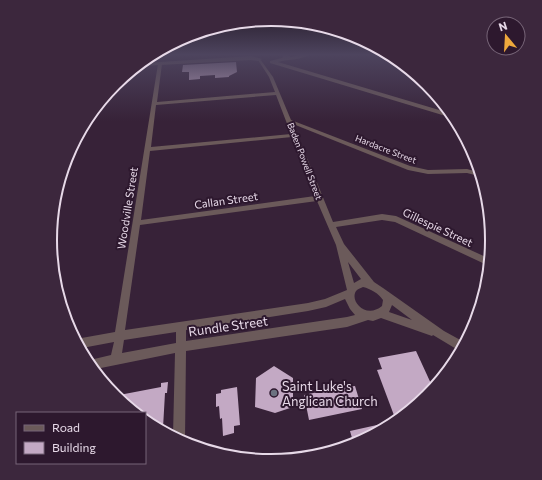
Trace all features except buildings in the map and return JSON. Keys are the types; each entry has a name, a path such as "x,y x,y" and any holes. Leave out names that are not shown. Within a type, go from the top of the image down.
{"street":[{"name":"Woodville Street","path":"116,360 158,76"},
{"path":"323,76 444,114"},
{"name":"Baden Powell Street","path":"271,77 296,135 319,198 340,245 350,292"},
{"path":"154,104 278,93"},
{"name":"Hardacre Street","path":"290,121 408,168 437,172 467,171 475,173"},
{"path":"147,149 296,135"},
{"name":"Callan Street","path":"136,223 319,198"},
{"name":"Gillespie Street","path":"331,225 382,217 396,219 484,260"},
{"name":"Baden Powell Street","path":"340,245 370,284"},
{"path":"385,294 387,305 386,310 377,316 366,316 361,314 353,306 349,298 350,292 357,285 362,283 370,284 380,289 440,334 458,344"},
{"name":"Rundle Street","path":"83,342 308,307 326,303 350,292"},
{"path":"382,314 440,334"},
{"name":"Rundle Street","path":"96,363 180,347 347,322 366,316"},
{"path":"179,433 181,326"}],"place":[{"name":"Saint Luke's Anglican Church","path":"274,393"}]}
